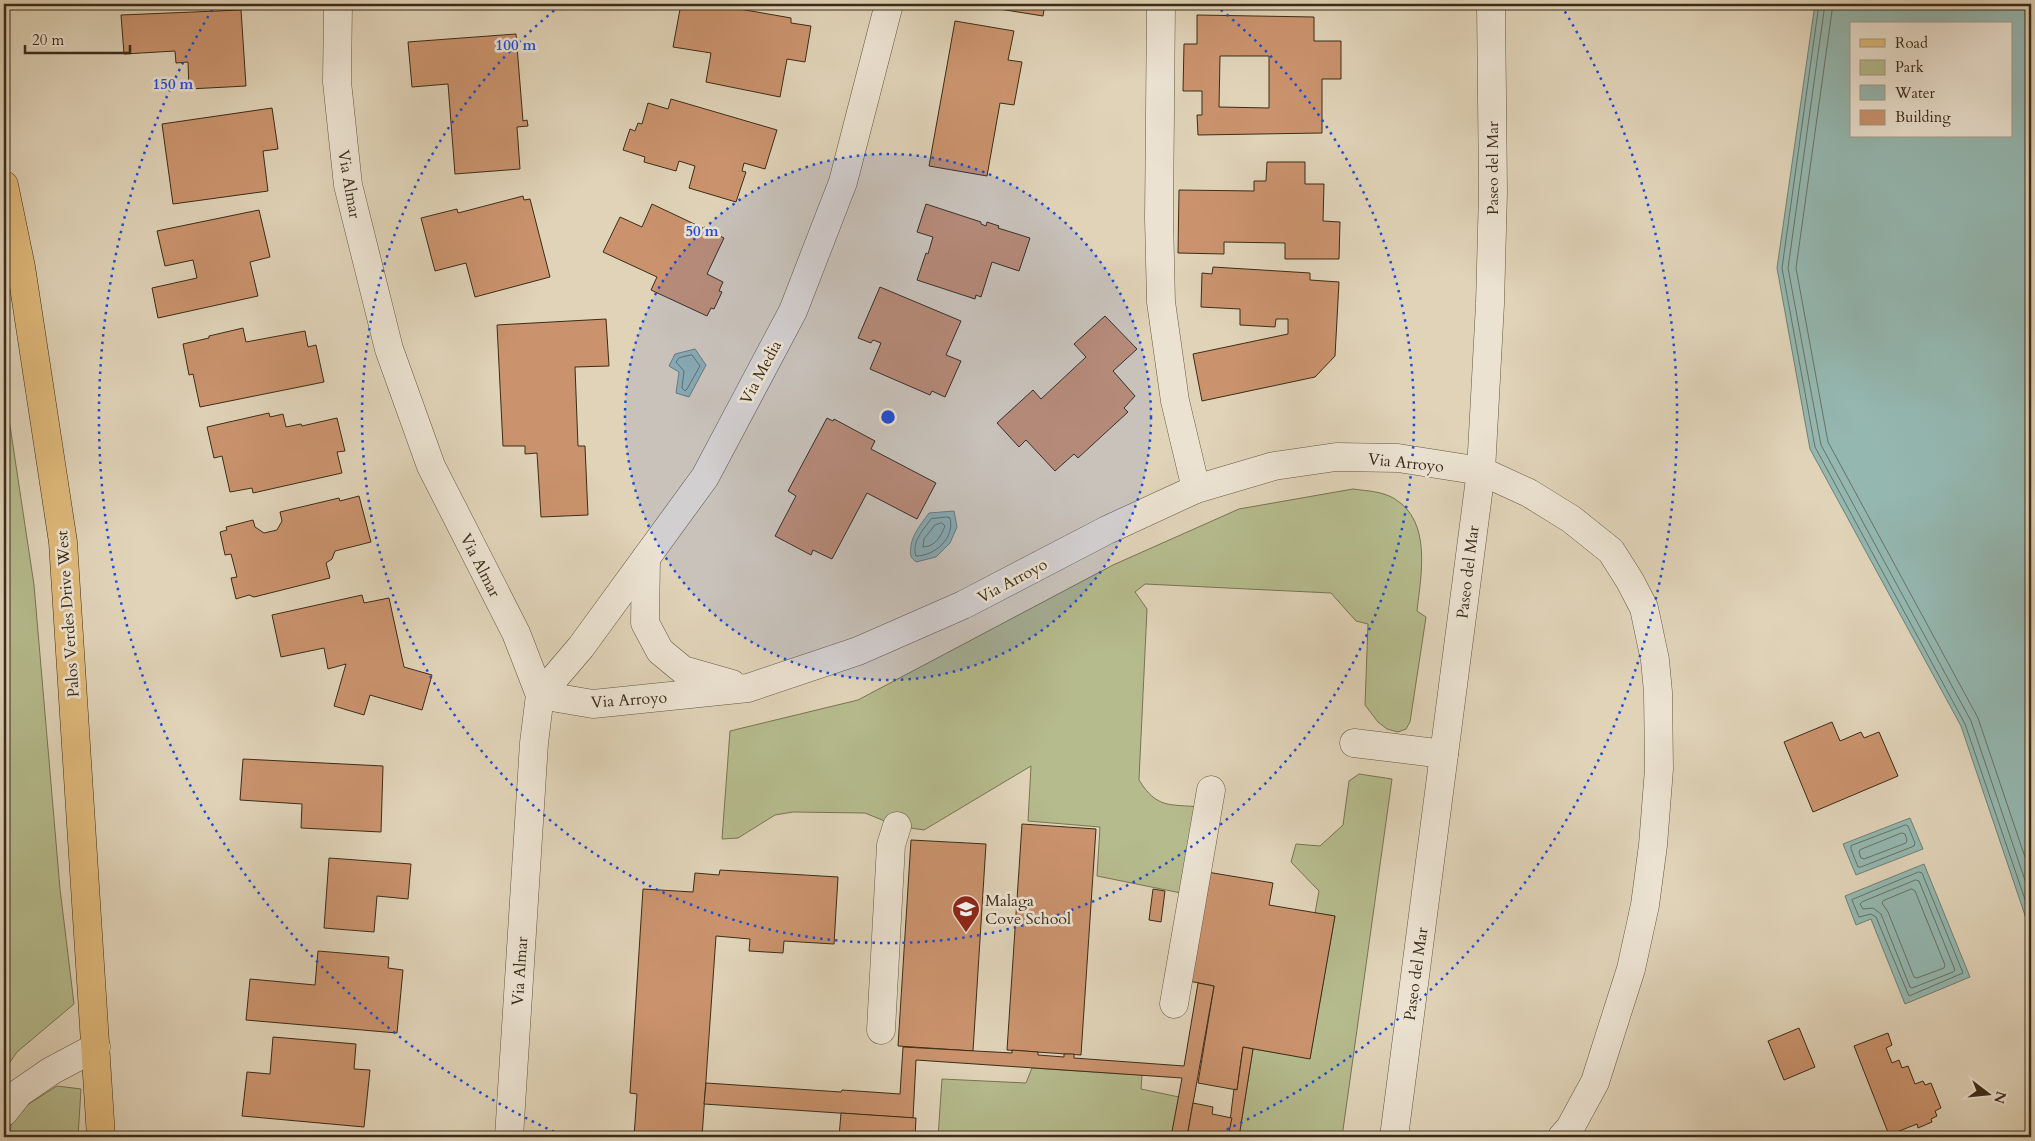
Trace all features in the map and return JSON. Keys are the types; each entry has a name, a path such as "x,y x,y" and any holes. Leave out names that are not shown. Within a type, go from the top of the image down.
{"main road":[{"name":"Palos Verdes Drive West","path":"4,185 21,267 63,542 101,1137"}],"street":[{"name":"Via Almar","path":"338,4 337,82 348,186 389,349 430,466 516,633 540,695 534,753 509,1137"},
{"name":"Via Media","path":"540,695 581,647 705,477 793,311 843,182 889,4"},
{"path":"1161,4 1159,209 1161,302 1176,401 1196,489"},
{"name":"Paseo del Mar","path":"1394,1137 1481,471 1490,304 1493,192 1491,4"},
{"name":"Via Arroyo","path":"540,695 593,704 748,688 858,651 963,605 1107,530 1196,489 1274,466 1336,457 1398,458 1481,471 1529,493 1571,519 1611,551 1644,608 1655,660 1658,692 1659,769 1653,845 1645,905 1631,969 1595,1082 1570,1128 1562,1137"},
{"path":"646,558 645,623 660,651 683,670 748,688"},
{"path":"1354,743 1444,754"},
{"path":"1174,1004 1211,790"},
{"path":"881,1030 891,845 897,826"},
{"path":"4,1112 19,1093 51,1071 96,1048"}],"green space":[{"path":"4,386 34,585 60,889 74,1004 17,1052 4,1071"},
{"path":"1353,489 1380,493 1395,499 1407,509 1415,521 1419,535 1422,566 1417,611 1426,617 1410,722 1406,729 1398,732 1387,729 1378,722 1365,705 1368,624 1356,621 1331,593 1145,584 1135,592 1147,609 1139,780 1152,796 1158,800 1172,805 1200,807 1186,894 1097,876 1100,827 1028,821 1031,766 924,830 897,826 865,813 793,812 775,815 738,838 722,839 730,731 858,700 1113,565 1239,509"},
{"path":"1359,774 1392,779 1342,1137 1239,1137 1253,1049 1310,1058 1335,916 1315,913 1319,891 1291,862 1296,844 1320,846 1343,825 1349,781"},
{"path":"1032,1068 1142,1075 1141,1089 1179,1097 1171,1137 938,1137 942,1079 1026,1083"},
{"path":"57,1086 81,1089 78,1137 9,1137 13,1114"}],"water":[{"path":"1815,4 2031,4 2031,933 1961,726 1810,449 1777,268"},
{"path":"695,349 706,365 689,397 676,393 679,372 669,366 675,354"},
{"path":"954,511 957,527 950,543 936,557 916,562 911,557 911,544 915,534 929,513"},
{"path":"1910,818 1923,849 1856,875 1843,844"},
{"path":"1924,864 1970,977 1905,1004 1871,919 1856,925 1845,896"}],"building":[{"path":"681,4 711,4 791,18 791,23 811,26 805,62 787,59 780,97 706,82 711,53 673,47"},
{"path":"968,4 1045,4 1043,16"},
{"path":"241,10 246,86 189,89 188,62 176,63 175,51 124,54 121,15"},
{"path":"1197,15 1314,17 1314,41 1341,41 1341,79 1322,79 1322,133 1198,135 1197,115 1202,115 1202,91 1183,91 1184,44 1197,44","holes":["1220,56 1269,56 1269,108 1219,107"]},
{"path":"955,21 1014,31 1008,60 1022,62 1014,105 1000,103 987,176 929,166"},
{"path":"516,34 523,121 527,120 528,126 517,127 520,169 455,174 448,84 412,87 408,42"},
{"path":"671,99 777,130 765,169 744,163 742,171 746,172 736,202 689,188 695,166 679,161 676,171 644,162 645,157 623,150 630,129 635,131 638,123 642,124 648,103 668,109"},
{"path":"272,108 278,149 263,151 268,191 173,204 162,124"},
{"path":"1267,162 1305,162 1305,184 1324,184 1323,221 1340,222 1339,259 1285,259 1285,243 1224,242 1224,254 1178,253 1179,190 1254,191 1254,181 1266,181"},
{"path":"523,196 524,200 530,199 550,277 475,297 466,263 435,271 421,218 457,209 458,213"},
{"path":"652,204 724,238 707,274 723,282 719,291 722,292 714,309 711,308 707,316 651,290 657,277 603,252 620,217 642,227"},
{"path":"926,204 981,222 981,224 986,226 987,222 999,226 998,228 1030,238 1019,271 992,262 981,297 976,295 975,299 917,280 933,237 917,232"},
{"path":"259,210 270,257 250,262 258,296 158,318 152,288 197,278 193,260 165,266 157,231"},
{"path":"1213,267 1310,273 1310,280 1339,282 1335,356 1315,377 1202,401 1193,354 1288,334 1288,319 1276,319 1275,327 1240,325 1240,309 1201,307 1202,273 1212,274"},
{"path":"880,287 961,321 946,355 961,361 945,397 932,391 930,395 870,369 881,343 873,340 871,343 858,338"},
{"path":"1105,316 1137,349 1113,371 1135,396 1124,408 1128,412 1078,458 1074,454 1055,471 1026,440 1019,447 997,423 1033,390 1041,399 1086,357 1074,344"},
{"path":"606,319 609,366 575,367 578,446 585,446 588,515 541,517 537,453 525,454 525,446 503,446 497,325"},
{"path":"243,328 246,342 305,331 308,347 316,345 324,382 200,407 193,374 189,375 183,344"},
{"path":"269,413 270,417 283,414 286,427 301,424 302,426 337,418 345,451 337,452 342,473 253,493 252,488 230,492 222,456 214,458 207,427"},
{"path":"827,418 833,421 834,419 875,441 871,449 936,483 917,519 867,493 832,559 813,550 811,555 775,536 796,496 788,491"},
{"path":"359,496 371,542 335,551 332,559 326,563 330,578 254,597 249,595 236,599 231,578 237,577 231,554 225,555 220,532 227,530 226,527 253,520 255,527 264,533 277,530 282,521 280,512 339,498 340,501"},
{"path":"362,595 364,603 389,598 404,667 432,675 422,710 370,695 364,715 334,706 346,664 328,669 324,648 281,657 272,615"},
{"path":"1832,722 1840,741 1861,732 1864,738 1879,732 1898,776 1813,812 1784,742"},
{"path":"243,759 383,766 381,832 301,828 302,804 240,800"},
{"path":"1022,824 1096,829 1081,1055 1007,1050"},
{"path":"911,840 986,844 973,1051 898,1046"},
{"path":"329,858 411,864 408,899 377,896 374,932 324,928"},
{"path":"720,870 838,877 834,944 784,941 783,953 749,951 750,939 716,936 702,1137 634,1137 637,1094 630,1093 643,889 693,892 695,873 719,875"},
{"path":"1207,872 1273,883 1269,905 1335,916 1310,1059 1243,1047 1237,1090 1198,1083 1214,986 1184,980"},
{"path":"1153,889 1165,891 1161,922 1149,920"},
{"path":"318,951 389,957 388,968 403,970 397,1033 246,1020 250,979 315,985"},
{"path":"1198,983 1214,986 1187,1137 1171,1137 1182,1078 916,1060 913,1118 704,1104 706,1083 900,1094 903,1047 1012,1053 1012,1050 1064,1057 1064,1054 1074,1054 1074,1058 1184,1066"},
{"path":"1799,1028 1815,1067 1784,1080 1768,1041"},
{"path":"1888,1033 1892,1045 1886,1048 1892,1063 1899,1060 1902,1068 1908,1066 1915,1084 1923,1081 1925,1085 1931,1083 1941,1108 1935,1111 1937,1116 1931,1119 1932,1122 1918,1128 1917,1124 1889,1135 1854,1046"},
{"path":"273,1037 356,1044 354,1069 370,1070 364,1127 242,1116 247,1072 270,1074"},
{"path":"1243,1047 1253,1049 1239,1137 1228,1137 1234,1089 1237,1090"},
{"path":"1193,1103 1213,1107 1212,1114 1232,1118 1228,1137 1187,1137"},
{"path":"841,1113 916,1118 915,1137 839,1137"}],"place":[{"name":"Malaga Cove School","path":"966,933"}]}
